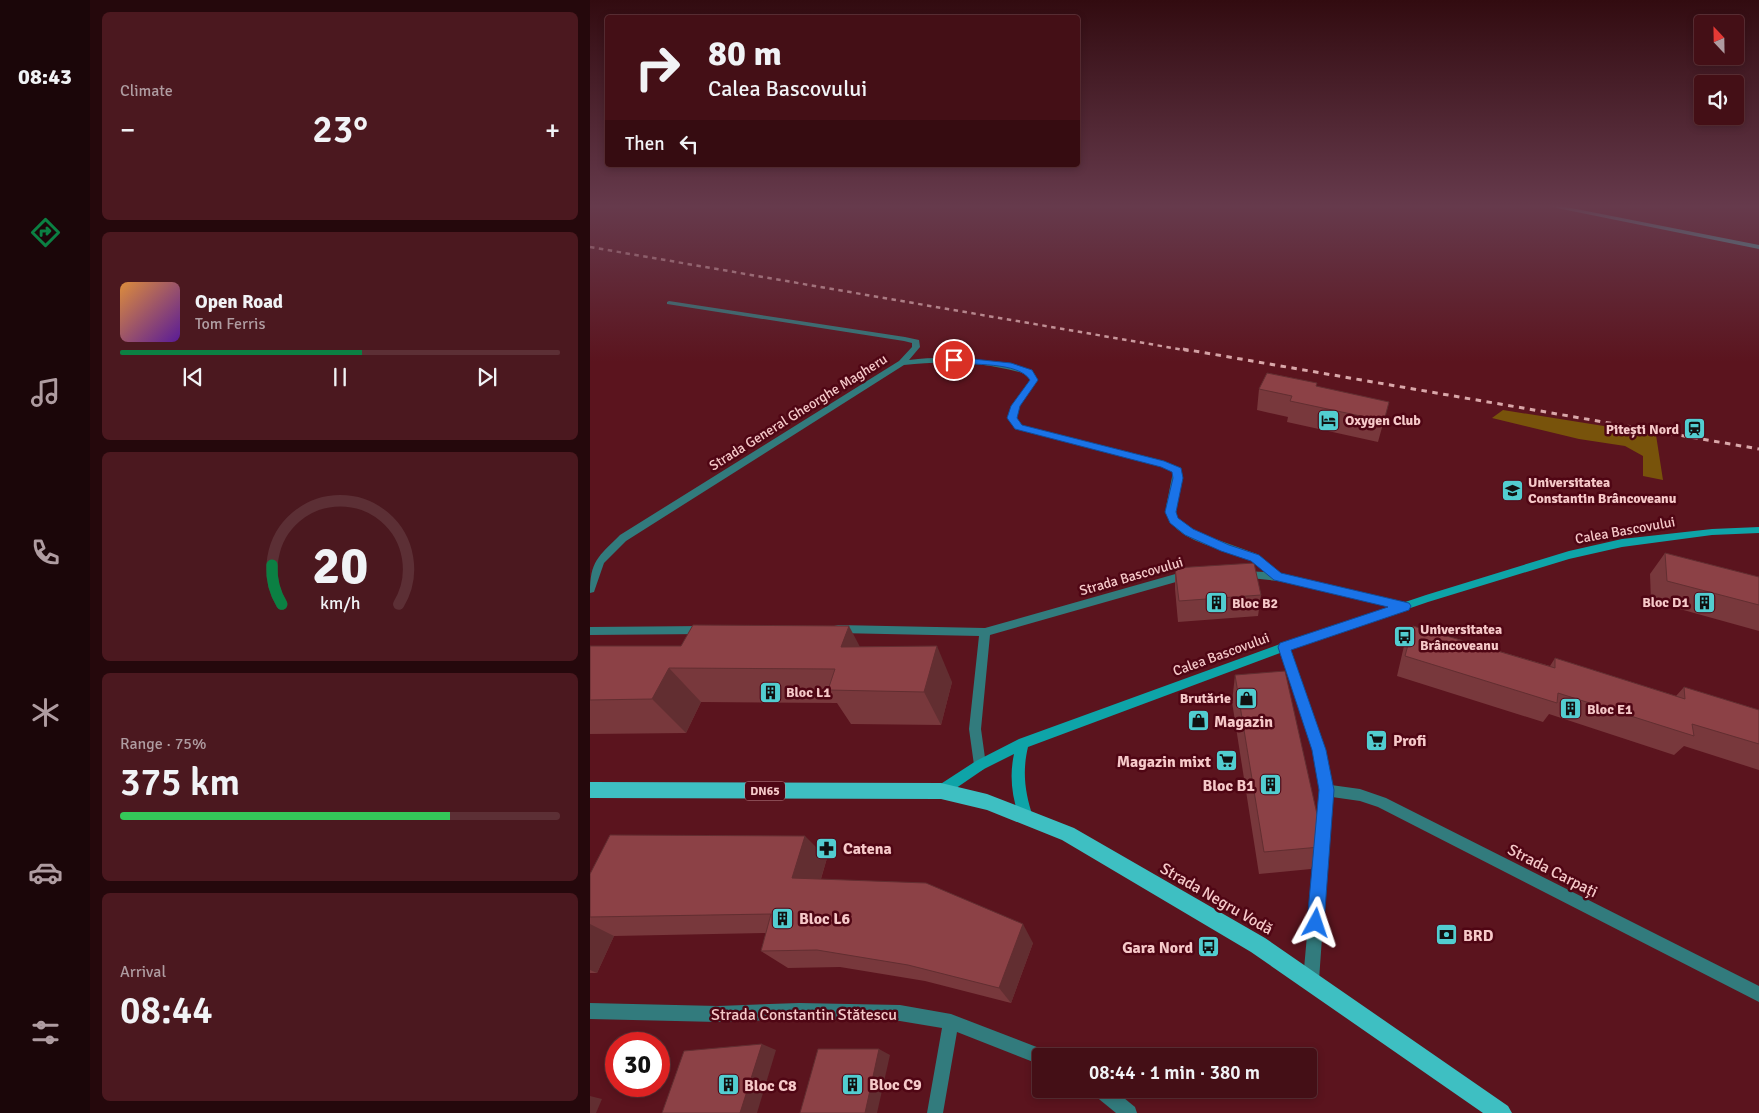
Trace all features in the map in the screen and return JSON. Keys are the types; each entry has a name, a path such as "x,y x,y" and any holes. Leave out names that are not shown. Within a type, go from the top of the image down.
{"main road":[{"name":"DN65","path":"590,790 940,792"},
{"name":"Strada Negru Vodă","path":"940,792 987,802 1068,834 1258,945 1502,1113"}],"street":[{"name":"Strada General Gheorghe Magheru","path":"590,589 600,561 623,538 902,363 912,354 916,346 916,342 780,319 668,303"},
{"path":"902,363 954,360 1008,365 1029,372 1034,380 1015,406 1012,418 1018,427 1164,464 1177,470 1178,478 1170,512 1174,520 1189,532 1225,548 1255,558 1278,577"},
{"name":"Calea Bascovului","path":"940,792 980,765 1023,743 1284,647 1405,606 1570,556 1622,543 1712,532 1759,530"},
{"name":"Strada Bascovului","path":"828,630 985,632 1193,573"},
{"path":"1231,574 1278,577 1405,606"},
{"path":"590,631 719,630"},
{"path":"980,765 975,729 985,632"},
{"path":"1284,647 1319,750 1326,790 1311,980"},
{"path":"1023,743 1017,766 1018,793 1026,817"},
{"name":"Strada Carpați","path":"1326,790 1360,795 1381,802 1759,994"},
{"name":"Strada Constantin Stătescu","path":"590,1012 718,1014 799,1011 900,1013 951,1022 1032,1054"},
{"path":"935,1113 951,1022"},
{"path":"1111,1098 1129,1113"}],"shaded area":[{"path":"1503,410 1610,427 1618,435 1629,431 1656,435 1663,480 1643,476 1643,456 1625,446 1579,439 1492,418"}],"building":[{"path":"1267,373 1317,383 1316,386 1389,402 1384,421 1290,401 1292,396 1259,389"},
{"path":"1665,553 1759,577 1759,605 1667,581"},
{"path":"1254,563 1261,595 1179,601 1175,568"},
{"path":"693,625 849,626 841,647 937,646 924,692 828,690 835,669 669,668 652,699 590,700 590,646 681,646"},
{"path":"1413,626 1555,668 1555,658 1685,699 1684,687 1759,710 1759,744 1692,724 1694,736 1558,693 1557,703 1405,656"},
{"name":"Bloc B1","path":"1285,671 1321,832 1320,847 1264,852 1235,675"},
{"name":"Bloc L6","path":"610,835 805,836 792,878 926,883 1023,924 999,988 908,965 817,950 761,951 771,914 590,917 590,874"},
{"name":"Bloc C8","path":"762,1044 740,1113 662,1113 668,1097 670,1097 670,1090 684,1051"},
{"name":"Bloc C9","path":"818,1049 879,1049 865,1113 800,1113"}],"railway":[{"path":"653,258 1190,351"},
{"path":"1183,349 1759,449"}],"place":[{"name":"Oxygen Club","path":"1329,420"},
{"name":"Pitești Nord","path":"1695,429"},
{"name":"Universitatea Constantin Brâncoveanu","path":"1512,490"},
{"name":"Bloc D1","path":"1705,602"},
{"name":"Bloc B2","path":"1216,603"},
{"name":"Universitatea Brâncoveanu","path":"1404,637"},
{"name":"Bloc L1","path":"770,692"},
{"name":"Brutărie","path":"1247,698"},
{"name":"Bloc E1","path":"1571,709"},
{"name":"Magazin","path":"1198,721"},
{"name":"Profi","path":"1377,740"},
{"name":"Magazin mixt","path":"1227,761"},
{"name":"Bloc B1","path":"1271,785"},
{"name":"Catena","path":"827,848"},
{"name":"Bloc L6","path":"783,918"},
{"name":"BRD","path":"1447,935"},
{"name":"Gara Nord","path":"1209,947"},
{"name":"Bloc C9","path":"853,1084"},
{"name":"Bloc C8","path":"728,1085"}],"route":[{"path":"954,360 1008,365 1029,372 1034,380 1015,406 1012,418 1018,427 1039,434 1164,464 1177,470 1178,478 1170,512 1174,520 1189,532 1225,548 1255,558 1278,577 1405,606 1284,647 1319,750 1326,790 1316,923"}]}
